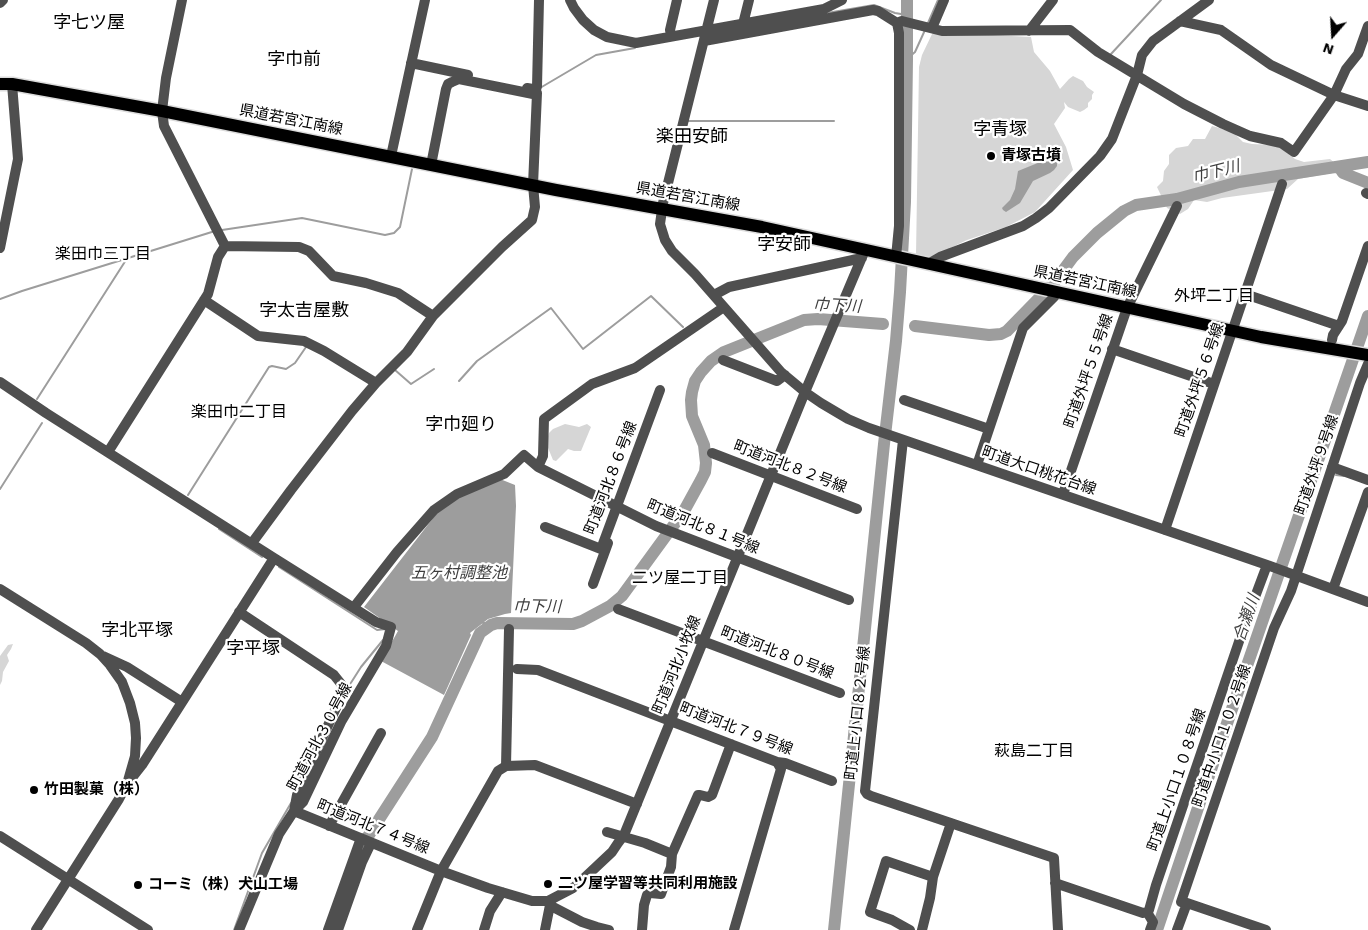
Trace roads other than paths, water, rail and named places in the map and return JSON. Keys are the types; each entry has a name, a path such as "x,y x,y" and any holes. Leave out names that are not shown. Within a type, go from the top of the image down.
{"main road":[{"name":"県道若宮江南線","path":"6,84 162,111 533,185 762,227 864,254 896,257 1232,330 1368,355"}],"street":[{"path":"0,3 3,0"},
{"path":"182,0 166,78 162,111 164,126 225,246"},
{"path":"391,156 425,0"},
{"path":"410,64 533,89 537,87 539,0"},
{"path":"570,0 583,20 594,30 606,37 636,43 824,9 842,0"},
{"path":"671,36 670,30 678,0"},
{"name":"町道大口桃花台線","path":"714,0 662,209 660,224 668,246 676,256 695,274 785,375 805,392 858,424 1268,565 1368,602"},
{"path":"743,24 749,0"},
{"path":"932,28 944,0"},
{"path":"1029,31 1053,0"},
{"path":"928,264 940,257 1023,226 1048,208 1100,156 1112,139 1137,74 1142,55 1153,41 1209,0"},
{"path":"704,41 873,10 899,22 916,24 942,31 1070,30 1098,52 1184,104 1250,136 1281,143 1294,152 1334,95 1346,69 1358,54 1368,26"},
{"path":"1180,21 1221,30 1271,65 1334,95 1368,106"},
{"path":"896,257 899,226 899,22"},
{"path":"252,543 352,411 376,383 407,352 433,316 532,220 535,207 533,185 536,93 533,94 459,79 448,84 432,165"},
{"path":"0,248 18,159 6,84"},
{"name":"町道外坪５６号線","path":"1165,530 1282,184"},
{"name":"町道外坪５５号線","path":"1063,494 1127,308 1177,206"},
{"path":"108,452 208,294 218,257 225,246"},
{"path":"225,246 299,247 309,251 333,276 366,283 398,293 433,316"},
{"path":"1332,340 1342,321 1368,246"},
{"path":"714,295 729,287 864,254"},
{"name":"町道河北小牧線","path":"549,903 579,883 612,852 623,837 805,392 864,254"},
{"path":"977,465 1023,328 1054,297 1050,291"},
{"path":"1245,294 1339,326"},
{"path":"204,300 258,336 304,341 376,383"},
{"path":"538,467 542,456 544,418 592,384 635,368 724,307"},
{"path":"1113,347 1215,382"},
{"path":"722,360 777,380 785,375"},
{"name":"町道外坪９号線","path":"1295,575 1368,364"},
{"path":"0,382 274,558 354,607"},
{"path":"593,584 619,507 663,391"},
{"path":"1356,396 1368,399"},
{"path":"904,400 990,429"},
{"name":"町道上小口８２号線","path":"898,438 866,793 1054,858 1055,883"},
{"name":"町道河北８２号線","path":"712,453 857,510"},
{"name":"町道河北８１号線","path":"354,607 434,510 457,494 504,474 524,455 538,467 670,532 849,600"},
{"path":"1332,467 1368,480"},
{"path":"1333,589 1368,492"},
{"name":"町道河北８６号線","path":"604,554 544,528 601,549 619,507"},
{"path":"36,930 127,784 142,765 274,558"},
{"name":"町道上小口１０８号線","path":"1148,912 1246,621 1268,565"},
{"name":"町道中小口１０２号線","path":"1187,903 1181,902 1274,628 1295,575"},
{"path":"0,589 86,643 100,654 122,682 134,716 136,746 127,784"},
{"name":"町道河北３０号線","path":"239,930 279,834 294,811 303,802 341,722 386,646 390,627 376,622 354,607"},
{"name":"町道河北８０号線","path":"618,609 840,693"},
{"path":"239,612 334,674 342,685 343,693 297,795 294,811"},
{"path":"509,629 509,765"},
{"path":"100,654 127,667 182,702"},
{"name":"町道河北７９号線","path":"517,669 538,670 777,762 785,763 832,781"},
{"path":"329,826 381,733"},
{"path":"642,930 644,905 647,895 650,893 661,894 671,867 672,854 698,796 700,794 708,797 712,795 731,744"},
{"path":"734,930 781,769 777,762"},
{"path":"417,930 440,871 498,772 509,765 535,765 636,804"},
{"name":"町道河北７４号線","path":"294,811 440,871"},
{"path":"925,929 934,877 951,823"},
{"path":"607,832 672,854"},
{"path":"0,836 148,930"},
{"path":"328,930 366,841"},
{"path":"338,930 362,862 366,841"},
{"path":"910,930 892,920 870,912 886,861 934,877"},
{"path":"440,871 502,892 549,903 582,922 609,930"},
{"path":"1058,930 1055,883 1143,913 1148,912 1153,922 1150,930"},
{"path":"484,930 490,911 502,892"},
{"path":"546,930 549,903"},
{"path":"1177,930 1187,903 1266,930"}],"water":[{"path":"1055,156 1057,166 1054,170 1033,181 1020,203 1006,212 1003,210 1002,208 1010,200 1015,189 1018,171"},
{"name":"五ヶ村調整池","path":"500,479 515,485 516,506 511,613 488,619 470,633 471,635 444,695 381,661 398,631 364,607 437,513 450,500"}],"waterway":[{"path":"834,930 900,292 905,202 907,0"},
{"path":"928,23 938,0"},
{"path":"1111,54 1161,0"},
{"path":"827,13 874,5 895,13 907,15"},
{"path":"729,31 751,27"},
{"path":"907,59 915,52 925,30"},
{"path":"540,88 596,55 635,48"},
{"path":"687,121 834,121"},
{"name":"巾下川","path":"915,326 989,335 1001,334 1007,331 1053,284 1073,257 1097,233 1124,211 1136,205 1177,199 1239,182 1368,162"},
{"path":"1339,167 1343,173 1368,183"},
{"path":"222,230 302,218 385,235 394,233 400,227 412,169"},
{"path":"0,299 215,231"},
{"path":"37,399 126,260"},
{"path":"459,381 477,361 551,308 583,349 651,296 683,327"},
{"name":"合瀬川","path":"1157,930 1368,316"},
{"name":"巾下川","path":"356,867 367,838 432,737 480,633 497,623 573,624 610,606 622,596 684,511 705,472 704,445 692,416 691,400 695,381 711,361 724,352 804,320 818,319 883,324"},
{"path":"188,495 269,367 286,369 295,363 306,347"},
{"path":"395,370 411,384 434,369"},
{"path":"0,489 42,423"},
{"path":"1336,475 1344,476"},
{"path":"219,529 262,557"},
{"path":"279,567 377,630 386,629"},
{"name":"巾下川","path":"483,623 497,623"},
{"path":"347,689 361,667 383,640"},
{"path":"234,930 262,853 291,803"}],"place":[{"name":"青塚古墳","path":"991,156"},
{"name":"竹田製菓（株）","path":"34,790"},
{"name":"二ツ屋学習等共同利用施設","path":"548,884"},
{"name":"コーミ（株）犬山工場","path":"138,885"}],"district":[{"name":"字七ツ屋","path":"89,23"},
{"name":"字巾前","path":"294,60"},
{"name":"字青塚","path":"1000,130"},
{"name":"楽田安師","path":"692,137"},
{"name":"字安師","path":"784,245"},
{"name":"楽田巾三丁目","path":"103,254"},
{"name":"外坪二丁目","path":"1214,296"},
{"name":"字太吉屋敷","path":"304,311"},
{"name":"楽田巾二丁目","path":"239,412"},
{"name":"字巾廻り","path":"461,425"},
{"name":"二ツ屋二丁目","path":"680,578"},
{"name":"字北平塚","path":"137,631"},
{"name":"字平塚","path":"253,649"},
{"name":"萩島二丁目","path":"1034,751"}]}
